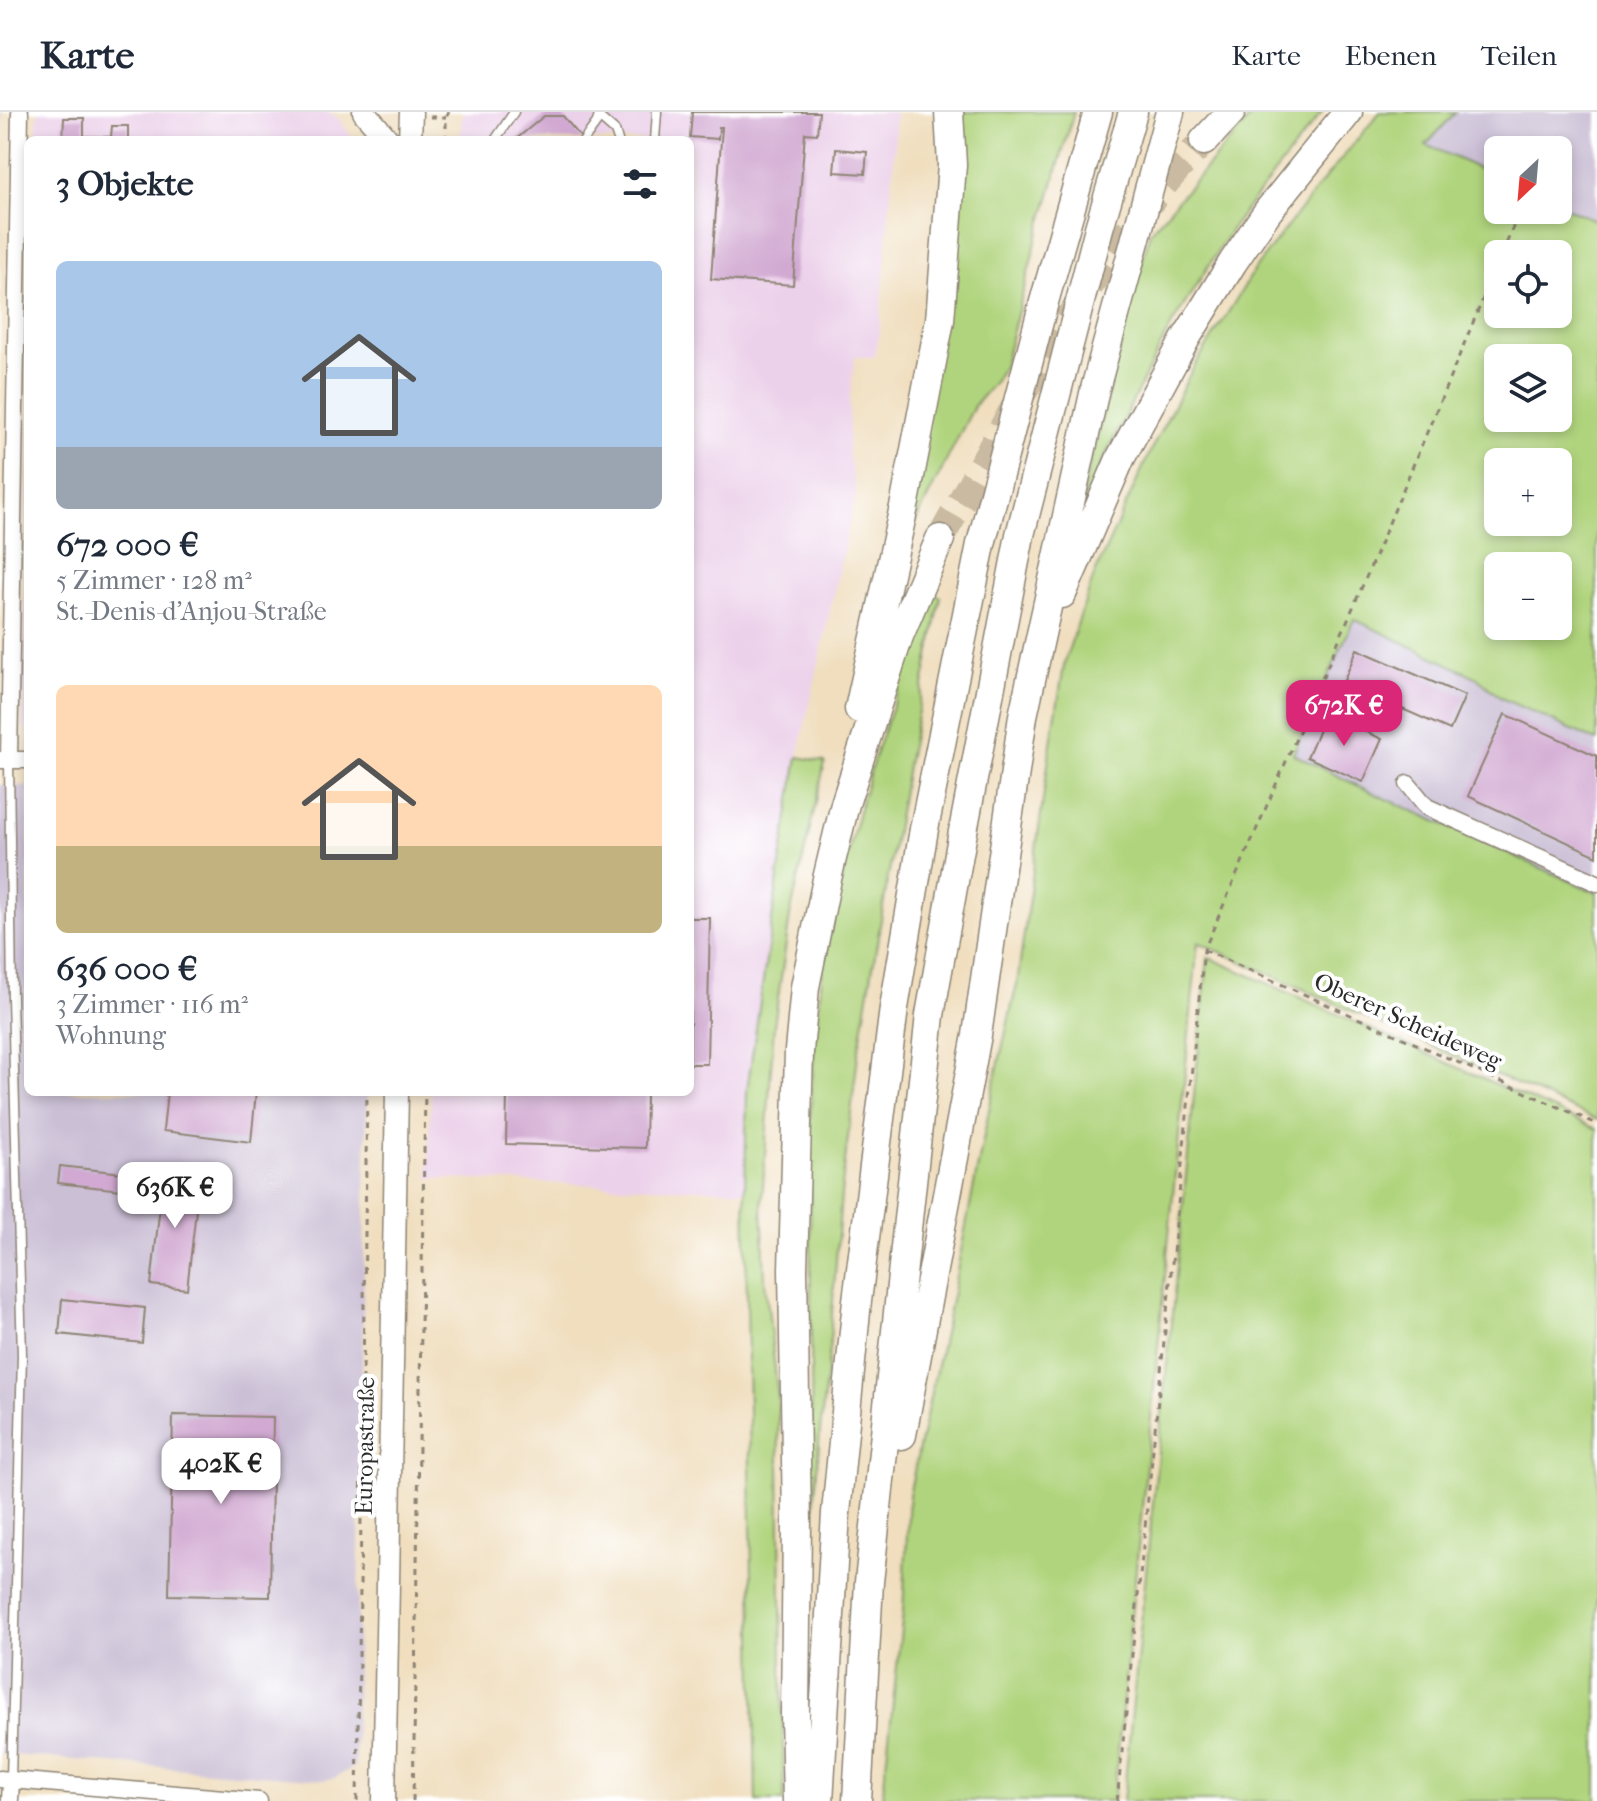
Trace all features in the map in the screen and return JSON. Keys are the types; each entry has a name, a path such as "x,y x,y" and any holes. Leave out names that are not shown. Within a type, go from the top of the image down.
{"highway":[{"path":"845,804 861,694 905,502 940,320 952,165 949,112"},
{"path":"819,1801 836,1513 857,1301 894,1008 924,829 981,544 1044,302 1098,112"},
{"path":"857,1801 869,1582 930,1015 1020,535 1099,228 1133,112"},
{"path":"869,1582 895,1468 977,1035 1023,716 1035,657 1095,389 1170,112"},
{"path":"1204,141 1231,112"},
{"path":"1035,657 1121,457 1186,338 1268,211 1348,112"},
{"path":"797,1801 793,1269 799,1051 805,987 845,804 899,636 940,539"}],"main road":[{"path":"364,112 385,136"},
{"path":"410,136 411,112"},
{"name":"Europastraße","path":"384,1801 397,1096"}],"street":[{"path":"4,760 20,112"},
{"path":"1408,784 1427,807 1597,883"},
{"path":"10,1801 5,1779 259,1801"}],"lane":[{"path":"498,136 514,112"},
{"path":"655,136 657,112"},
{"path":"587,136 599,114"},
{"path":"599,114 617,136"},
{"path":"4,760 22,1355 5,1779"}],"path":[{"path":"446,136 449,112"},
{"path":"1117,1801 1204,950 1484,296"},
{"name":"Oberer Scheideweg","path":"1204,950 1597,1124"},
{"path":"357,1801 367,1096"},
{"path":"413,1801 425,1096"}],"shaded area":[{"path":"0,112 2,154 0,287"},
{"path":"38,112 328,112 337,117 351,136 35,136"},
{"path":"464,112 895,112 895,146 879,336 874,357 855,357 848,451 856,493 798,757 780,865 747,1090 745,1191 428,1178 431,1096 694,1096 694,136 460,136"},
{"path":"1456,112 1597,112 1597,221 1572,210 1572,136 1484,136 1484,171 1426,145"},
{"path":"1354,619 1476,677 1501,698 1597,741 1597,893 1293,754"},
{"path":"0,785 24,786 24,1096 367,1096 355,1766 335,1778 322,1780 0,1754"}],"green space":[{"path":"961,112 1074,112 1004,365 974,406 915,523 910,521"},
{"path":"1255,112 1322,112 1234,225 1169,329 1078,510 1150,232"},
{"path":"1380,112 1456,112 1426,145 1484,171 1484,224 1572,224 1572,210 1597,221 1597,741 1501,698 1476,677 1354,619 1293,754 1597,893 1597,1120 1198,942 1113,1801 882,1801 903,1612 909,1495 1017,984 1065,660 1095,573 1151,450 1191,372 1257,266"},
{"path":"933,594 941,597 908,760 858,1055 841,1195 812,1536 810,1124 823,967 862,799"},
{"path":"798,757 825,762 790,916 774,1025 762,1201 765,1281 778,1397 784,1801 756,1801 745,1191 747,1090"},
{"path":"1208,957 1597,1129 1597,1801 1123,1801"}],"building":[{"path":"692,112 819,112 817,134 805,133 793,285 711,279 722,127 719,127 718,139 690,136"},
{"path":"544,116 563,116 580,136 520,136"},
{"path":"64,118 84,118 84,136 63,136"},
{"path":"112,126 128,126 128,136 111,136"},
{"path":"836,149 867,152 865,174 834,172"},
{"path":"1357,649 1465,696 1450,730 1343,683"},
{"path":"1326,714 1382,739 1363,782 1307,757"},
{"path":"1505,714 1597,756 1597,856 1468,796"},
{"path":"694,918 710,918 707,1064 694,1064"},
{"path":"167,1096 256,1096 251,1142 163,1131"},
{"path":"507,1096 646,1096 645,1148 506,1144"},
{"path":"60,1166 131,1174 130,1191 58,1183"},
{"path":"164,1170 200,1175 187,1289 151,1285"},
{"path":"137,1176 151,1177 150,1193 136,1192"},
{"path":"62,1299 145,1308 142,1343 59,1334"},
{"path":"173,1415 273,1417 270,1597 169,1595"}],"tunnel":[{"path":"940,539 1018,401 1103,266 1171,176 1204,141"}]}
